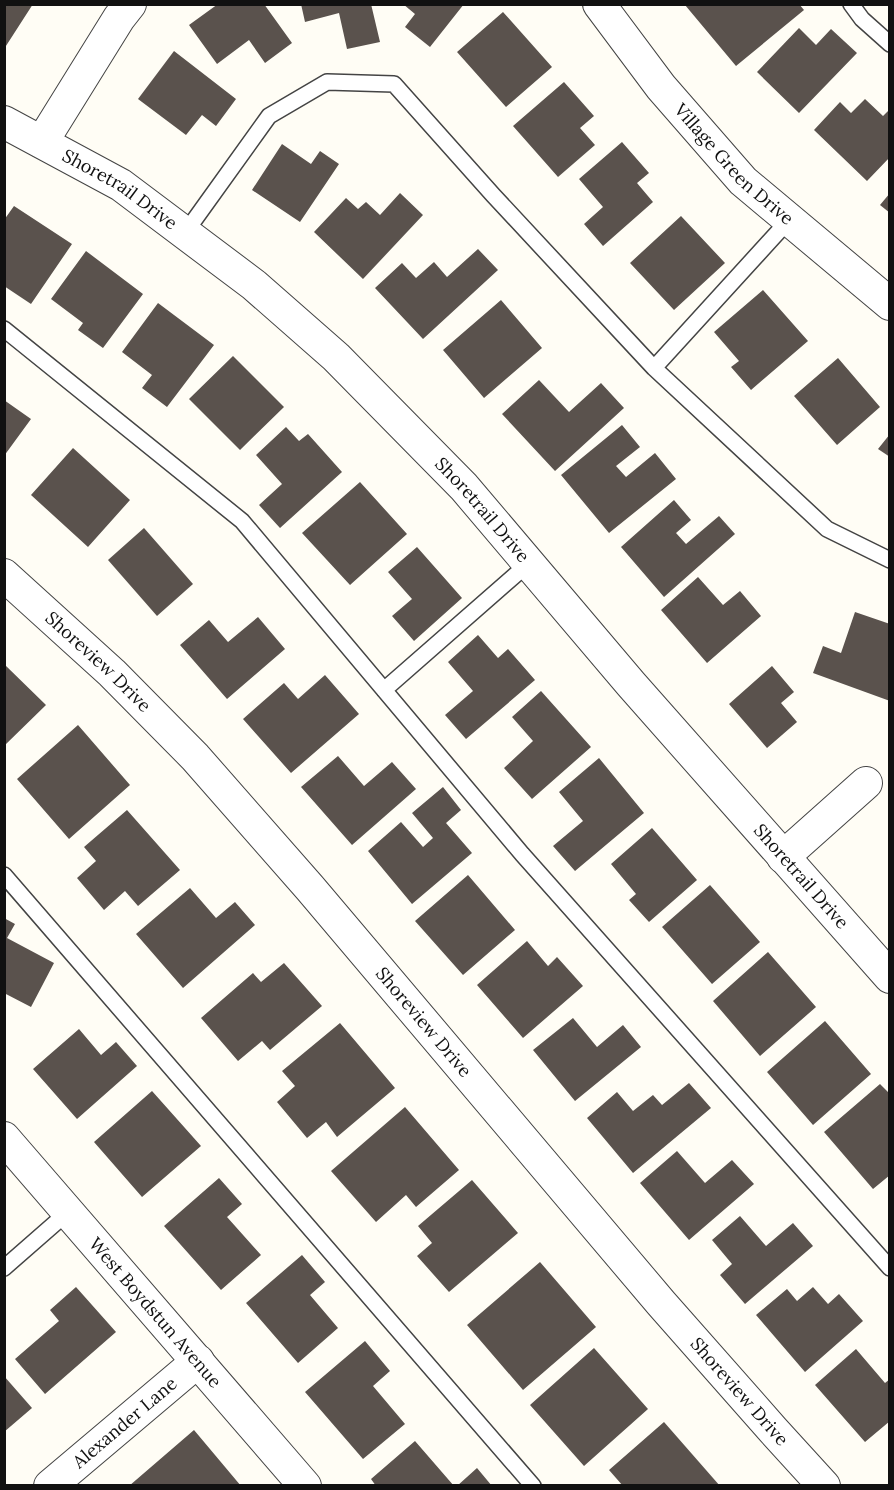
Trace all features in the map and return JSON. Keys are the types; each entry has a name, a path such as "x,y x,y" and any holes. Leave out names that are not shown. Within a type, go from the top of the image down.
{"street":[{"path":"42,142 130,4"},
{"name":"Village Green Drive","path":"599,4 661,87 743,181 890,304"},
{"name":"Shoretrail Drive","path":"4,122 121,185 254,285 336,357 464,487 639,692 890,977"},
{"name":"Shoreview Drive","path":"4,574 112,673 195,756 310,888 668,1311 824,1485"},
{"path":"783,857 866,783"},
{"name":"West Boydstun Avenue","path":"4,1138 305,1485"},
{"name":"Alexander Lane","path":"50,1485 198,1361"}],"lane":[{"path":"851,4 862,19 890,44"},
{"path":"185,233 269,116 327,82 394,84 501,204 654,368 827,529 890,560"},
{"path":"654,368 789,220"},
{"path":"4,329 242,521 522,854 890,1268"},
{"path":"384,690 529,563"},
{"path":"4,875 533,1485"},
{"path":"4,1268 68,1212"}],"building":[{"path":"4,4 33,4 4,49"},
{"path":"218,4 264,4 292,43 265,63 249,40 217,64 189,25"},
{"path":"301,4 371,4 380,42 347,49 339,13 305,22"},
{"path":"403,4 464,4 430,47 405,27 415,14"},
{"path":"799,4 804,10 736,66 685,5"},
{"path":"503,12 552,67 506,107 457,52"},
{"path":"799,28 816,45 831,29 857,53 799,113 757,72"},
{"path":"174,51 236,99 216,126 202,115 186,135 138,99"},
{"path":"564,82 594,116 580,128 595,145 558,177 513,126"},
{"path":"865,99 883,116 890,109 890,157 867,181 814,130 840,102 851,113"},
{"path":"622,142 649,173 637,183 653,202 603,246 584,224 603,207 579,179"},
{"path":"282,144 311,164 320,151 339,164 300,222 252,190"},
{"path":"400,193 423,215 363,279 314,232 346,198 358,209 366,202 380,215"},
{"path":"890,193 890,213 880,205"},
{"path":"14,206 72,244 31,304 4,286 4,220"},
{"path":"681,216 725,263 674,310 630,263"},
{"path":"478,249 498,270 423,339 375,288 402,263 416,278 434,262 447,277"},
{"path":"86,251 143,294 103,348 78,330 83,323 51,299"},
{"path":"763,290 808,341 751,390 731,367 739,361 714,332"},
{"path":"501,300 542,348 484,398 443,350"},
{"path":"158,303 214,345 167,407 142,388 152,375 122,352"},
{"path":"233,356 284,407 240,450 189,399"},
{"path":"838,358 880,407 837,445 794,396"},
{"path":"539,380 569,412 601,383 624,408 555,471 502,414"},
{"path":"4,400 31,419 4,456"},
{"path":"622,425 640,447 616,466 626,477 655,453 676,479 609,533 561,475"},
{"path":"286,427 299,441 308,434 342,472 280,528 259,505 282,484 256,455"},
{"path":"890,434 890,457 878,449"},
{"path":"73,448 130,500 88,547 31,495"},
{"path":"360,482 407,534 350,585 302,533"},
{"path":"674,500 691,520 676,533 686,544 719,516 735,534 664,597 621,547"},
{"path":"144,528 193,584 157,616 108,560"},
{"path":"417,547 462,598 414,641 392,616 412,599 388,572"},
{"path":"698,577 723,605 740,591 761,616 707,663 661,610"},
{"path":"855,612 890,624 890,701 813,673 823,646 841,653"},
{"path":"258,617 285,649 227,699 180,645 209,620 228,642"},
{"path":"478,635 498,658 508,649 535,680 466,739 445,715 473,691 448,662"},
{"path":"4,664 46,705 4,746"},
{"path":"772,666 794,692 781,703 797,722 767,748 729,704"},
{"path":"325,675 359,714 291,773 243,719 284,683 298,699"},
{"path":"541,691 591,747 532,799 504,768 533,741 512,717"},
{"path":"78,725 130,785 69,839 17,779"},
{"path":"338,756 364,786 392,762 416,789 352,845 301,787"},
{"path":"599,758 644,813 575,871 553,846 583,821 559,792"},
{"path":"443,787 461,810 446,823 472,853 412,904 368,851 401,822 423,847 433,838 412,813"},
{"path":"127,810 180,870 138,906 125,891 104,910 77,878 96,861 84,847"},
{"path":"652,828 697,880 649,922 629,900 636,894 611,864"},
{"path":"468,875 515,930 463,975 415,921"},
{"path":"710,885 760,942 712,984 662,927"},
{"path":"190,888 216,918 235,902 255,925 183,988 136,934"},
{"path":"4,918 15,924 7,938 54,963 31,1007 4,993"},
{"path":"527,941 548,966 557,957 583,986 523,1038 477,985"},
{"path":"768,952 816,1007 760,1056 713,1001"},
{"path":"284,963 322,1006 270,1050 262,1041 238,1061 201,1018 253,973 261,982"},
{"path":"573,1018 597,1047 623,1025 641,1047 575,1101 533,1050"},
{"path":"825,1021 871,1074 813,1125 767,1072"},
{"path":"340,1023 395,1088 337,1137 326,1122 307,1138 277,1102 295,1086 282,1071"},
{"path":"79,1029 101,1055 116,1042 137,1066 77,1119 33,1069"},
{"path":"689,1083 711,1108 633,1173 587,1118 617,1092 633,1111 653,1095 662,1105"},
{"path":"880,1084 890,1094 890,1175 873,1189 824,1132"},
{"path":"152,1091 201,1146 142,1197 94,1142"},
{"path":"405,1107 459,1170 416,1207 406,1195 376,1222 331,1171"},
{"path":"677,1151 705,1183 732,1160 754,1184 689,1240 640,1183"},
{"path":"219,1178 242,1204 227,1217 261,1255 221,1290 164,1226"},
{"path":"472,1180 518,1233 449,1292 417,1256 432,1243 418,1226"},
{"path":"740,1216 766,1246 793,1223 813,1246 745,1304 720,1275 732,1264 712,1240"},
{"path":"302,1255 325,1282 310,1295 338,1328 298,1363 246,1303"},
{"path":"540,1262 596,1327 523,1390 467,1325"},
{"path":"76,1287 116,1332 45,1394 15,1359 59,1321 50,1310"},
{"path":"813,1287 828,1304 839,1294 863,1321 805,1372 756,1315 787,1289 797,1301"},
{"path":"365,1341 390,1371 373,1386 405,1424 363,1459 305,1392"},
{"path":"594,1348 648,1409 584,1466 530,1405"},
{"path":"856,1349 885,1383 890,1379 890,1421 865,1442 815,1385"},
{"path":"4,1376 32,1408 4,1432"},
{"path":"664,1422 720,1486 623,1486 609,1470"},
{"path":"194,1430 241,1486 129,1486"},
{"path":"415,1441 454,1486 376,1486 371,1479"},
{"path":"477,1468 492,1486 457,1486"}]}
